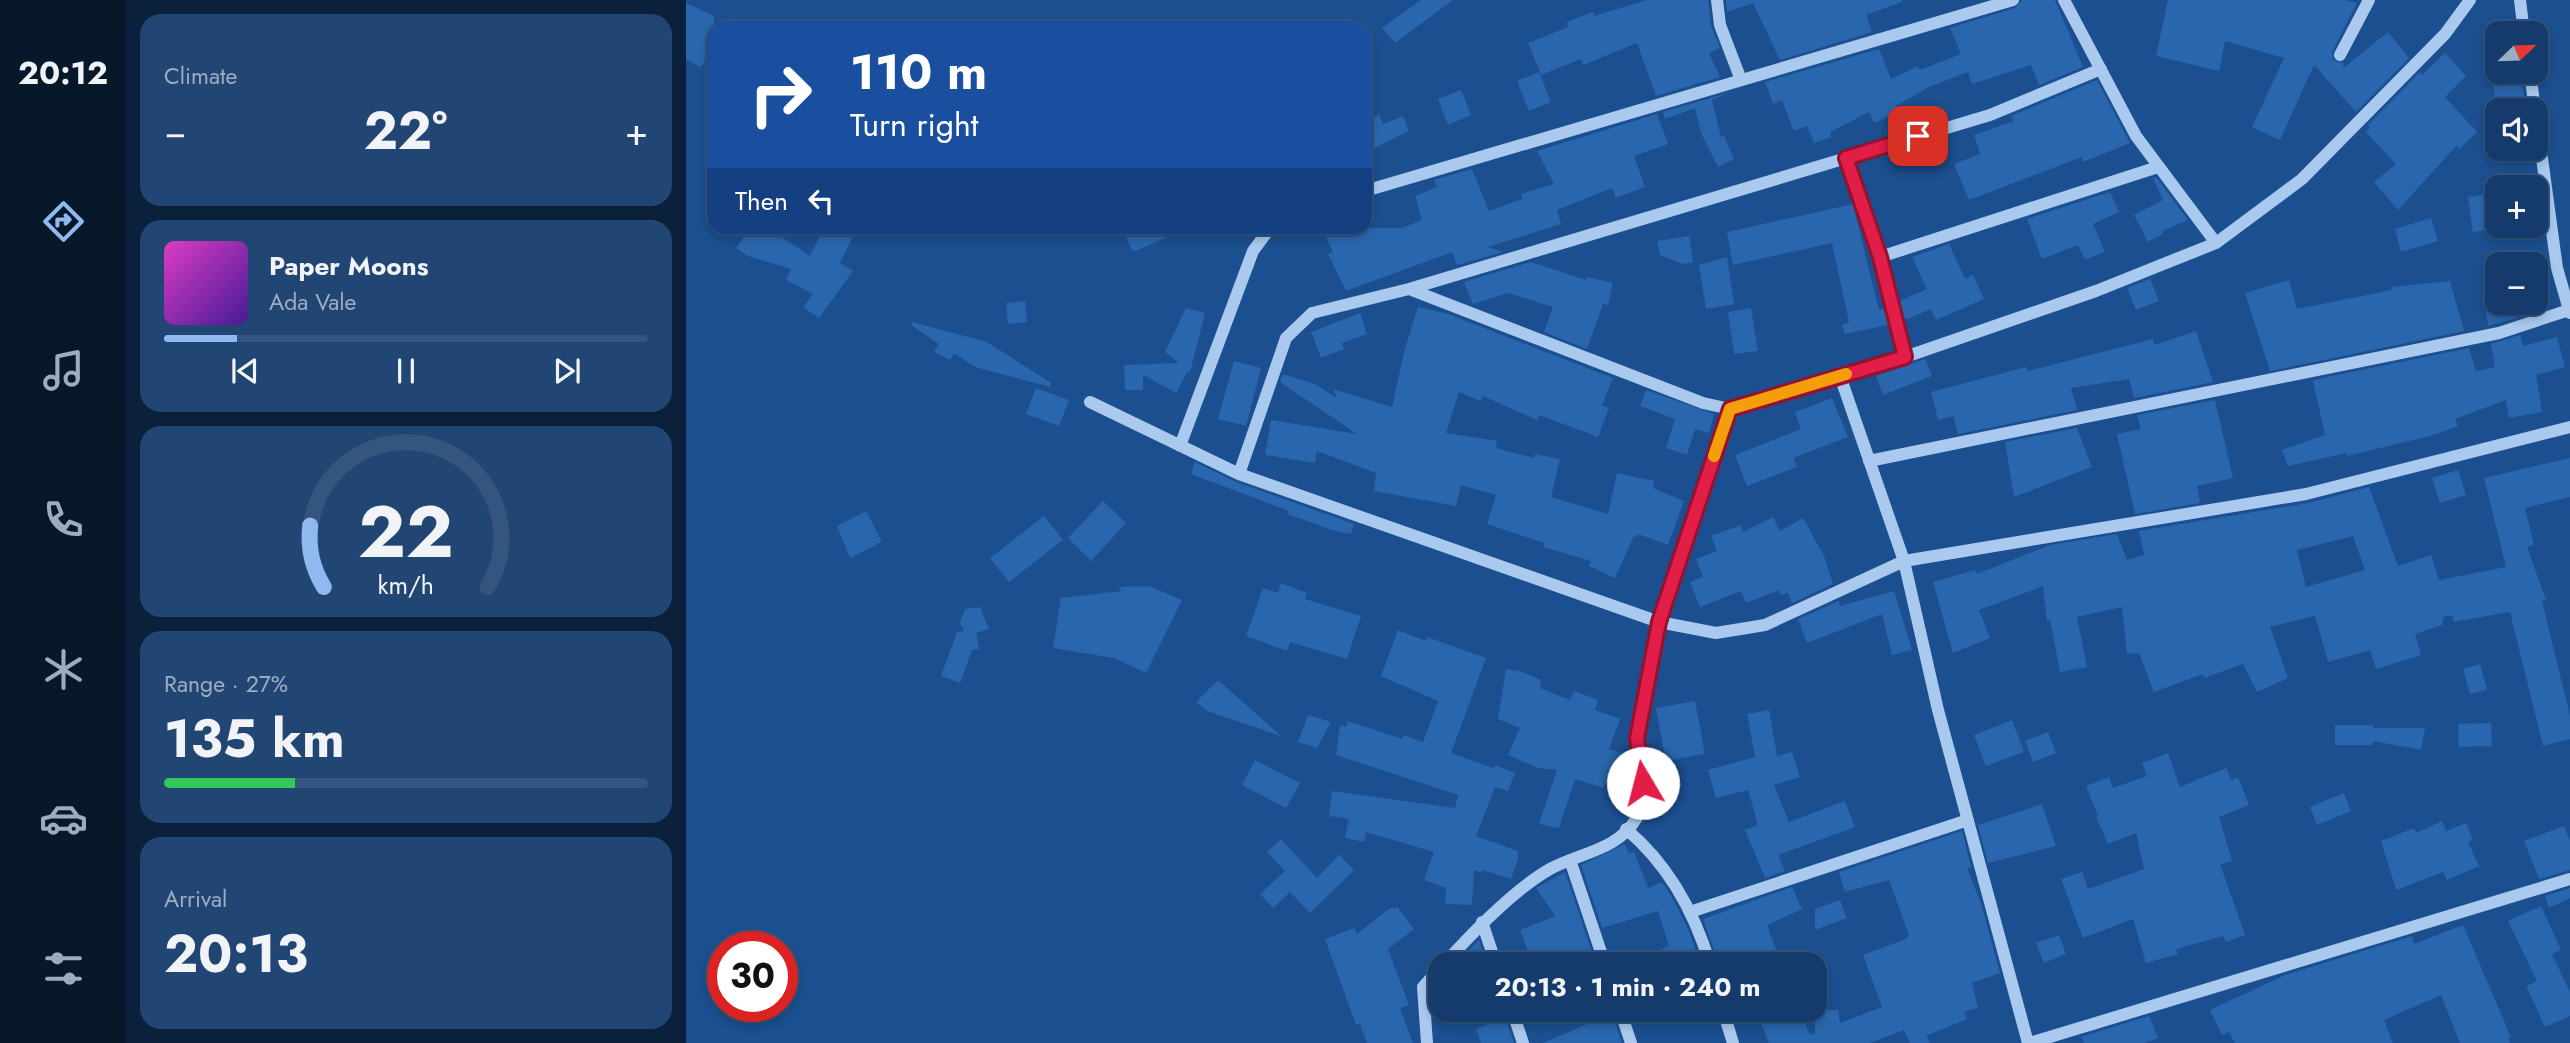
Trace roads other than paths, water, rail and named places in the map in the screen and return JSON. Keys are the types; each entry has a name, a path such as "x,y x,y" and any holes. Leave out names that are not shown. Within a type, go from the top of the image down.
{"street":[{"path":"1717,0 1720,24 1741,80"},
{"path":"1372,189 2013,0"},
{"path":"2064,0 2136,136 2216,243"},
{"path":"2340,55 2369,0"},
{"path":"1409,289 1703,403 1730,409 1905,357 2096,290 2216,243 2302,179 2445,34 2470,0"},
{"path":"2520,0 2523,21"},
{"path":"1239,474 1286,338 1312,313 1409,289 1990,115 2101,69"},
{"path":"1846,158 1880,257 1905,357"},
{"path":"1869,461 2499,332 2570,311 2566,280 2557,268 2542,161"},
{"path":"1880,257 2158,167"},
{"path":"1180,446 1253,251 1265,235"},
{"path":"1840,376 1904,561 1938,710 2029,1043 2570,878"},
{"path":"1090,402 1239,474 1659,622 1716,633 1765,625 1904,561 2306,494 2570,427"},
{"path":"1455,952 1482,922 1550,869 1615,841 1637,818 1643,783 1637,738 1659,622 1730,409"},
{"path":"1690,912 1968,820"},
{"path":"1626,829 1649,848 1663,867 1699,929 1706,952"},
{"path":"1570,860 1601,952"},
{"path":"1482,922 1492,952"},
{"path":"1427,1043 1423,987 1428,981"},
{"path":"1516,1022 1523,1043"},
{"path":"1624,1022 1631,1043"},
{"path":"1727,1022 1733,1043"}]}
